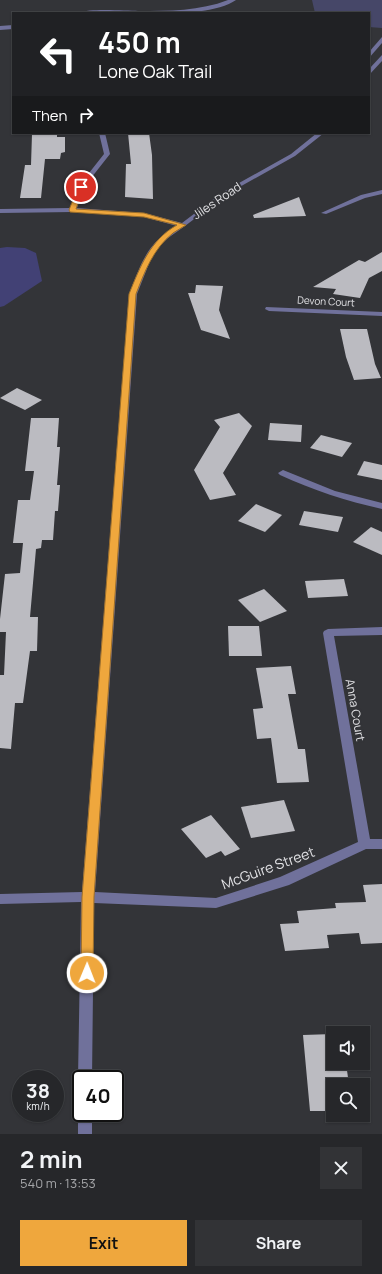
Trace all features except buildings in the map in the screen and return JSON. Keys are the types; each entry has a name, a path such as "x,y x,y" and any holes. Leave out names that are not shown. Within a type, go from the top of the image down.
{"street":[{"path":"131,12 179,11 222,6 233,0"},
{"path":"0,28 12,27"},
{"path":"370,55 382,39"},
{"path":"370,72 382,57"},
{"path":"73,210 81,187 107,154 102,134"},
{"name":"Jiles Road","path":"85,1070 88,897 133,294 146,261 155,246 171,231 183,225 225,193 293,155 320,134"},
{"path":"324,213 363,196 382,192"},
{"path":"0,211 73,210 144,215 183,225"},
{"name":"Devon Court","path":"269,309 382,314"},
{"path":"283,473 310,486 340,497 382,506"},
{"name":"Anna Court","path":"365,844 328,633 382,631"},
{"name":"McGuire Street","path":"0,899 88,897 216,903 284,881 365,844 382,844"},
{"path":"85,1122 85,1134"}],"shaded area":[{"path":"312,0 382,0 382,28 370,27 370,12 315,12"},
{"path":"0,248 25,248 36,253 42,281 4,306 0,307"}],"route":[{"path":"81,187 73,210 144,215 183,225 171,231 155,246 146,261 133,294 88,897 87,973"}]}
